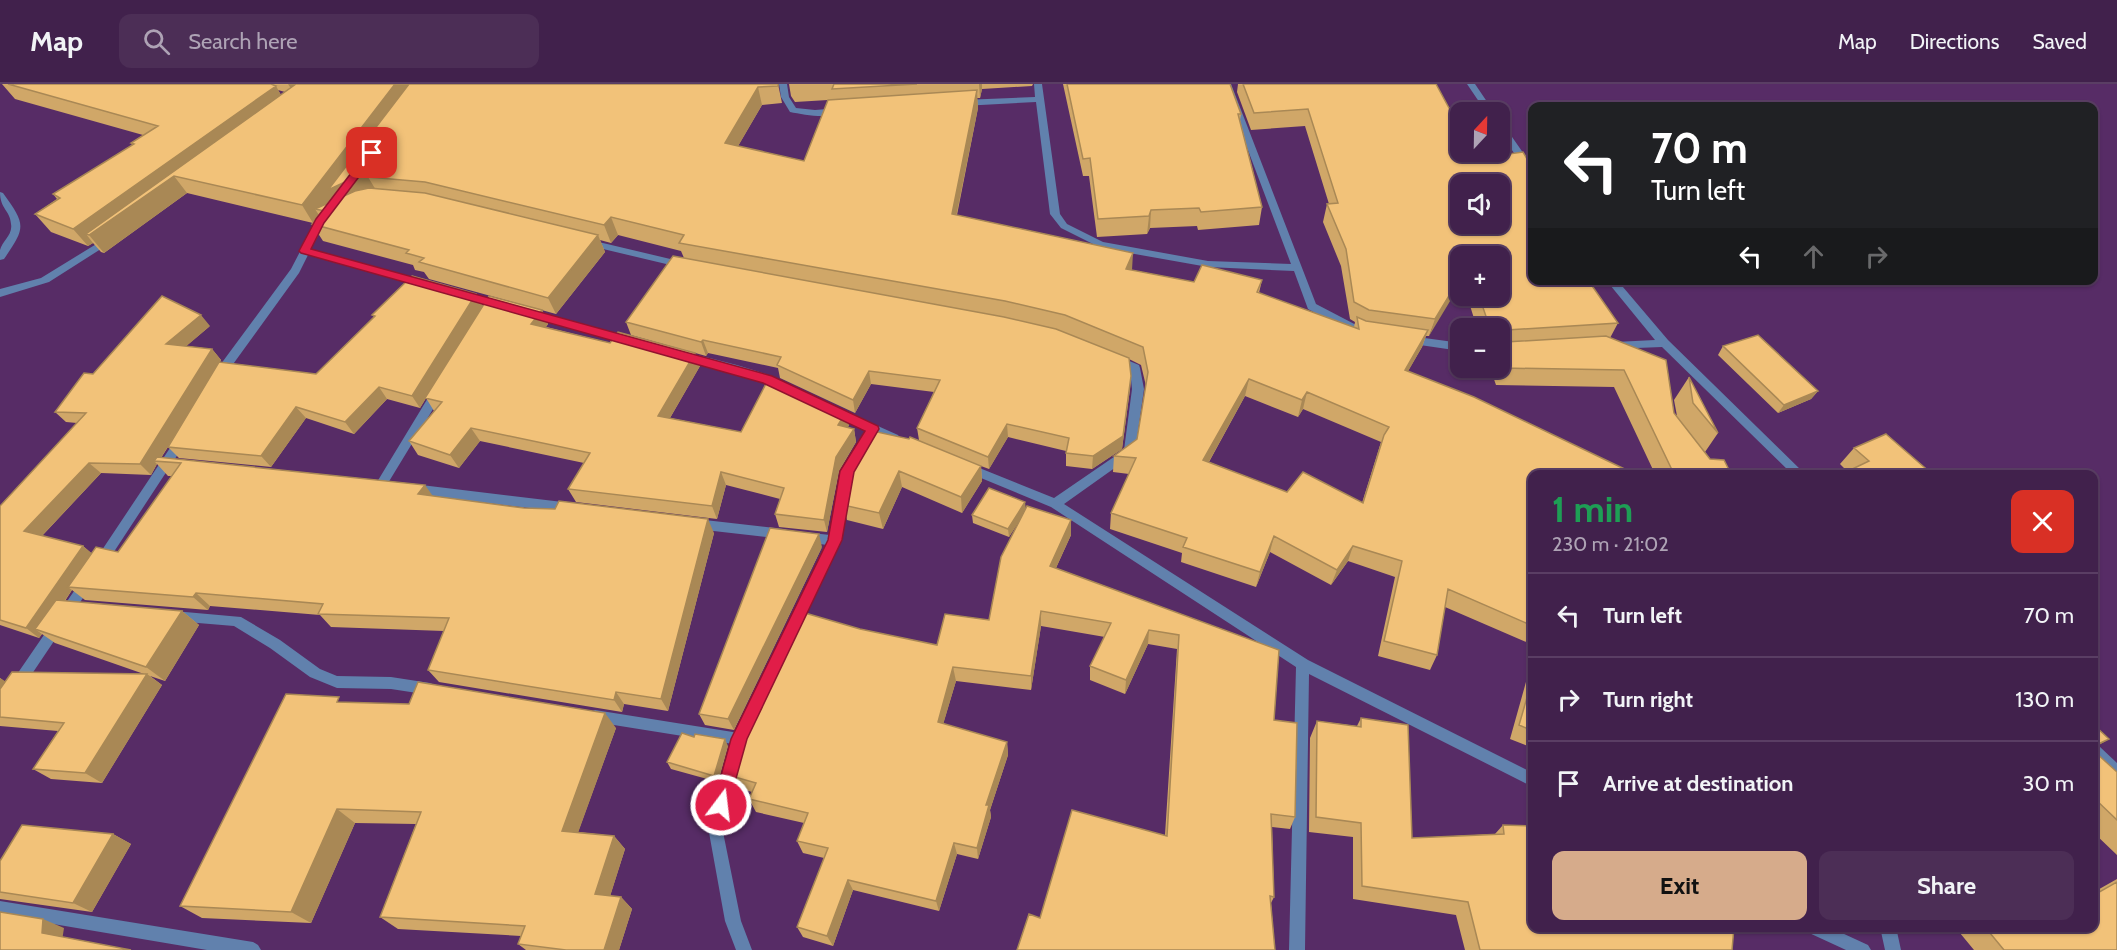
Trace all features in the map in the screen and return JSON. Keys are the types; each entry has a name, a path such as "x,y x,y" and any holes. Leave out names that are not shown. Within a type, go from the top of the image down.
{"street":[{"path":"783,84 785,97 793,110 815,113 851,111"},
{"path":"1038,84 1055,214 1064,226 1101,245 1208,264 1297,268"},
{"path":"1227,84 1312,306 1361,332 1372,334"},
{"path":"1471,84 1483,102"},
{"path":"956,104 1039,99"},
{"path":"1510,141 1528,167"},
{"path":"0,195 17,221 16,232 0,257"},
{"path":"212,387 295,271 325,217"},
{"path":"0,293 45,280 88,255 117,234"},
{"path":"574,239 700,268"},
{"path":"305,251 437,287"},
{"path":"1615,285 1664,343 1795,470"},
{"path":"515,309 641,344"},
{"path":"1394,338 1450,346"},
{"path":"1609,352 1664,343"},
{"path":"675,354 767,379 788,389"},
{"path":"1055,504 1129,452 1138,389 1135,368 1103,354"},
{"path":"443,384 387,486 579,509"},
{"path":"820,404 905,442"},
{"path":"0,710 76,607 173,465 189,426"},
{"path":"788,639 835,540 847,471 873,429"},
{"path":"959,464 1055,504 1303,664 1528,777"},
{"path":"684,522 835,540"},
{"path":"165,615 236,621 275,644 315,673 337,682 391,683 449,692"},
{"path":"1297,950 1303,664"},
{"path":"577,713 741,734 715,827 733,921 744,950"},
{"path":"2098,754 2117,771"},
{"path":"0,908 253,950"},
{"path":"1823,932 1863,950"},
{"path":"1889,932 1893,950"}],"building":[{"path":"8,84 271,84 276,86 73,229 35,214 60,198 53,194 134,144 131,143 158,126"},
{"path":"296,84 395,84 302,205 174,176 89,235 86,234"},
{"path":"409,84 778,84 778,86 758,87 725,143 804,161 828,100 977,90 952,214 1133,253 1126,269 1194,282 1202,265 1262,280 1257,292 1359,329 1357,317 1366,321 1428,330 1405,370 1474,397 1627,470 1528,470 1528,624 1448,589 1437,655 1384,641 1402,561 1353,546 1337,570 1274,536 1260,572 1183,547 1187,538 1111,513 1136,458 1114,456 1137,439 1148,372 1143,347 1065,315 1005,301 679,243 684,235 611,217 604,225 425,182 368,177 347,181 328,190","holes":["1249,379 1302,400 1307,392 1389,427 1384,435 1363,503 1303,472 1287,492 1203,460"]},
{"path":"834,84 917,84 832,89"},
{"path":"1067,84 1230,84 1241,114 1238,114 1262,207 1201,212 1199,208 1151,210 1149,216 1098,219 1090,158 1083,159"},
{"path":"1243,84 1436,84 1450,108 1450,162 1510,162 1510,154 1523,152 1528,160 1528,285 1591,285 1618,323 1510,330 1510,318 1487,318 1482,306 1510,306 1510,246 1450,246 1450,294 1435,319 1369,310 1354,302 1346,249 1327,204 1338,203 1308,109 1254,113"},
{"path":"369,188 425,193 598,235 548,298 419,262 424,258 406,253 409,250 312,224 325,211 315,209 355,191"},
{"path":"673,256 1004,317 1056,329 1129,358 1131,376 1123,436 1093,456 1066,453 1069,438 1007,424 988,457 917,428 940,380 869,371 853,400 777,365 781,357 703,340 701,342 626,322"},
{"path":"412,276 476,294 412,396 379,387 345,422 296,407 261,456 168,447 219,362 316,374"},
{"path":"162,296 201,315 166,344 212,349 140,464 89,463 24,531 83,546 26,628 0,620 0,506 86,413 55,412 84,373 93,374"},
{"path":"489,296 542,310 531,324 610,343 618,332 695,353 658,416 741,432 770,376 846,412 838,425 854,429 836,457 824,520 775,514 784,488 721,472 712,506 568,489 590,453 471,428 450,455 409,441 442,402 425,398"},
{"path":"1758,335 1818,391 1784,405 1723,346"},
{"path":"1606,336 1666,360 1674,413 1710,459 1724,460 1729,470 1672,470 1624,370 1510,368 1510,342"},
{"path":"1689,377 1718,433 1693,403"},
{"path":"868,430 909,439 910,437 981,466 961,497 899,471 879,513 843,505 852,457"},
{"path":"1886,434 1927,470 1850,470 1869,461 1854,448"},
{"path":"157,457 425,485 418,494 524,508 555,509 559,501 708,519 661,699 616,692 614,700 428,670 449,618 318,614 323,604 196,593 193,597 68,587 96,547 118,552 181,463 154,461"},
{"path":"989,488 1025,502 1008,529 972,515"},
{"path":"1027,506 1071,520 1050,566 1279,650 1274,720 1297,723 1295,817 1271,814 1274,897 1270,896 1275,950 1017,950 1029,914 1040,918 1072,810 1167,836 1179,635 1149,630 1126,680 1090,666 1111,623 1041,611 1031,676 953,667 938,722 1007,742 986,805 989,805 977,848 954,843 936,901 848,880 827,936 797,927 828,848 797,841 808,813 749,799 756,783 728,775 742,728 798,611 860,629 937,645 945,614 989,620 1001,557"},
{"path":"770,528 819,534 728,719 699,714"},
{"path":"56,600 182,611 146,667 35,629"},
{"path":"12,672 147,674 85,773 33,769 64,723 0,717 0,689"},
{"path":"418,682 605,713 562,831 614,836 595,894 621,897 604,950 566,950 518,944 525,926 380,917 421,812 337,809 291,912 180,906 286,694 339,697 337,702 409,704"},
{"path":"1528,694 1528,729 1519,725"},
{"path":"1361,718 1408,725 1412,838 1504,834 1503,825 1528,826 1528,932 1734,932 1732,950 1480,950 1468,902 1362,886 1361,823 1316,817 1317,721 1361,727"},
{"path":"2098,729 2109,739 2098,744"},
{"path":"682,733 694,737 695,734 725,739 714,776 667,762"},
{"path":"2098,755 2117,772 2117,820 2098,802"},
{"path":"22,825 113,834 73,903 0,892 0,861"},
{"path":"2117,882 2117,950 2004,950 1989,932 2098,932 2098,893"},
{"path":"0,912 43,919 42,933 131,950 0,950"}],"route":[{"path":"372,153 320,222 305,251 767,379 873,429 847,471 835,540 739,739 721,805"}]}
